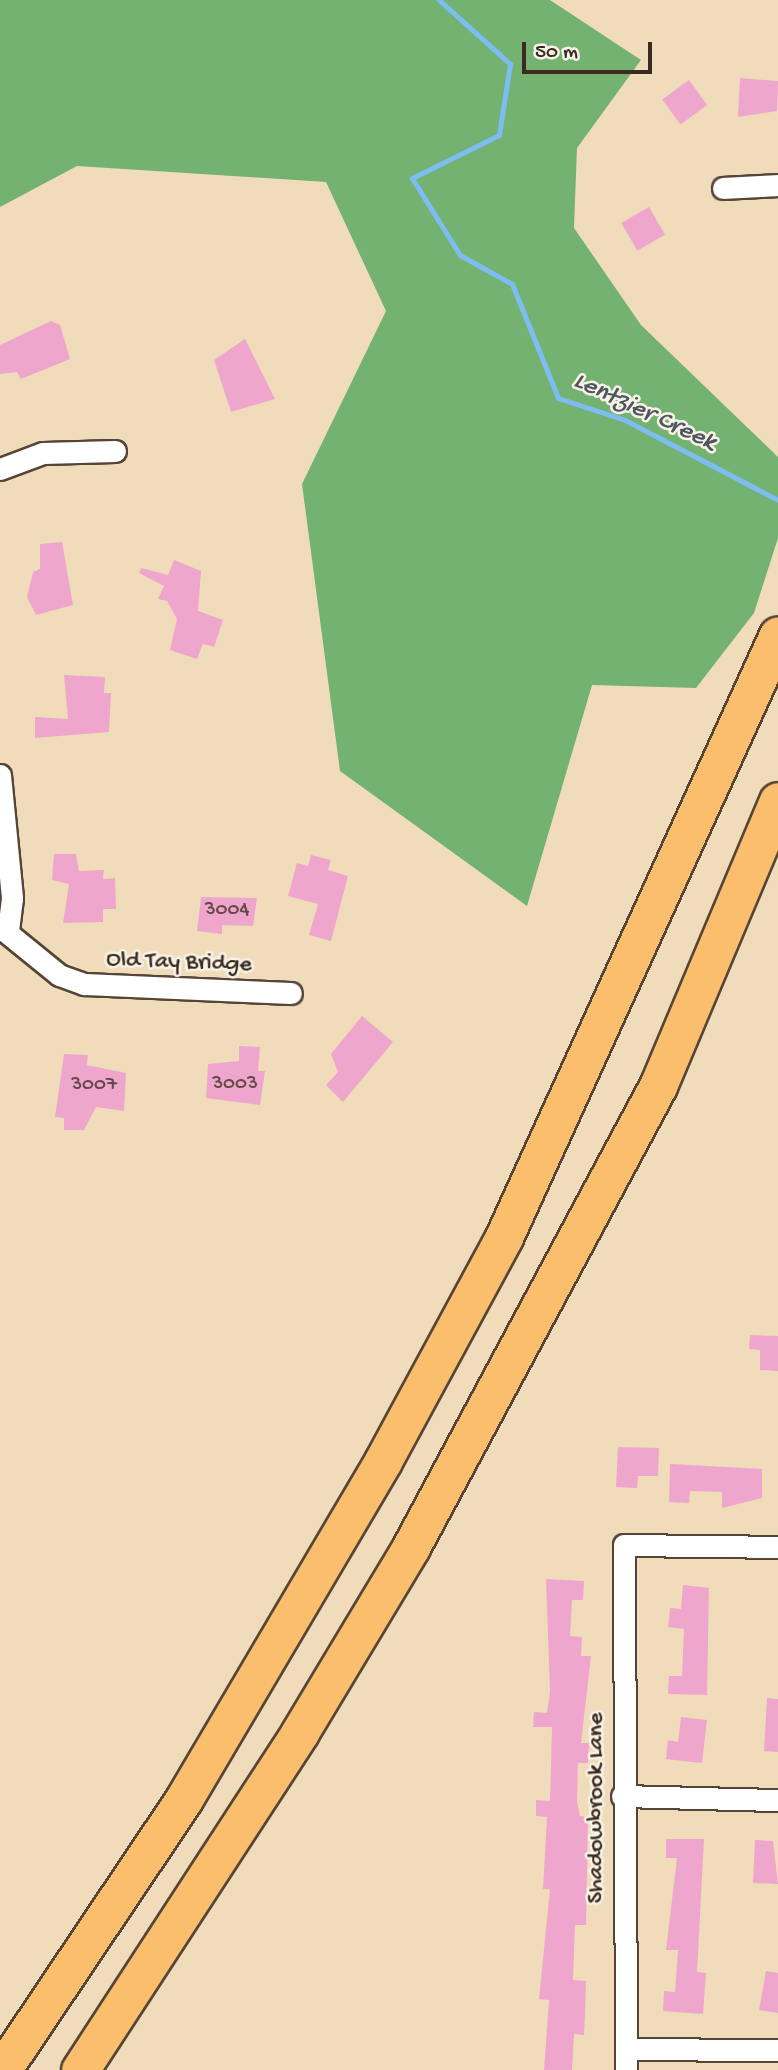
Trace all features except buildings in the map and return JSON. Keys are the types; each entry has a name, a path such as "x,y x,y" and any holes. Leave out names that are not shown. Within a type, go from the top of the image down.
{"highway":[{"path":"2,2070 184,1799 390,1450 504,1237 775,641"},
{"path":"80,2070 300,1732 411,1547 658,1086 778,801"}],"street":[{"path":"723,188 778,185"},
{"path":"0,469 43,453 115,450"},
{"path":"0,775 12,898 4,929"},
{"name":"Old Tay Bridge","path":"4,929 59,975 84,984 290,993"},
{"name":"Shadowbrook Lane","path":"626,2059 622,1796 624,1545 778,1547"},
{"path":"622,1796 778,1800"},
{"path":"626,2059 778,2050"}],"green space":[{"path":"0,0 550,0 641,60 577,148 574,228 641,325 778,457 778,538 754,613 696,688 592,685 527,906 340,771 302,484 386,311 326,182 77,166 0,207"}],"waterway":[{"name":"Lentzier Creek","path":"439,0 510,64 499,135 412,178 460,255 512,284 558,398 625,420 778,500"}]}
